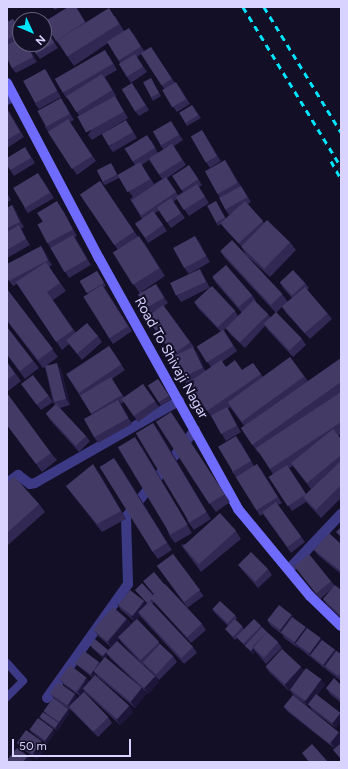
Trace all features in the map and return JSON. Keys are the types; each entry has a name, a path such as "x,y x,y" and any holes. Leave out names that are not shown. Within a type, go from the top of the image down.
{"street":[{"name":"Road To Shivaji Nagar","path":"7,83 10,98 238,509 290,569 310,596 341,626"},
{"path":"7,483 18,475 30,484 35,483 179,401"},
{"path":"47,698 128,584 126,517 195,430"},
{"path":"290,569 341,514"}],"lane":[{"path":"7,662 23,681 7,697"}],"building":[{"path":"68,7 76,7 85,22 56,41 52,35 52,17"},
{"path":"109,8 119,24 67,56 57,40"},
{"path":"12,20 12,37 7,40 7,22"},
{"path":"129,28 141,47 119,60 107,42"},
{"path":"12,42 12,52 31,52 33,57 12,68 7,58 7,45"},
{"path":"151,47 172,79 162,85 141,54"},
{"path":"105,50 113,64 63,93 55,79"},
{"path":"135,54 143,67 127,77 119,64"},
{"path":"45,69 57,91 35,103 23,81"},
{"path":"102,74 112,90 76,112 66,96"},
{"path":"151,78 159,93 151,97 143,82"},
{"path":"176,82 186,99 172,107 162,90"},
{"path":"132,83 145,105 135,111 122,89"},
{"path":"115,96 124,112 86,133 77,117"},
{"path":"61,98 70,114 46,127 37,111"},
{"path":"192,105 198,115 185,123 179,113"},
{"path":"7,109 20,132 7,140"},
{"path":"68,119 92,156 72,169 48,132"},
{"path":"126,120 133,132 109,146 102,134"},
{"path":"171,121 179,135 161,145 153,132"},
{"path":"202,130 217,156 206,162 191,136"},
{"path":"147,135 155,148 133,161 125,149"},
{"path":"172,144 182,160 159,174 149,158"},
{"path":"25,147 31,158 10,170 7,165 7,158"},
{"path":"225,160 238,183 217,194 205,171"},
{"path":"140,162 150,179 127,192 117,175"},
{"path":"111,163 117,175 103,182 97,170"},
{"path":"189,165 198,179 181,190 172,176"},
{"path":"38,173 50,193 25,208 13,188"},
{"path":"166,177 176,192 141,215 131,200"},
{"path":"100,181 134,232 114,245 80,194"},
{"path":"197,184 205,197 184,210 176,197"},
{"path":"241,186 247,197 225,209 219,198"},
{"path":"171,198 181,213 167,222 157,208"},
{"path":"57,201 63,212 43,222 37,213"},
{"path":"216,201 225,218 216,222 207,206"},
{"path":"245,201 263,221 239,243 220,223"},
{"path":"12,205 20,222 7,228 7,208"},
{"path":"63,211 73,230 47,243 37,225"},
{"path":"153,211 163,225 145,238 135,224"},
{"path":"267,220 290,242 264,269 241,247"},
{"path":"19,225 26,239 7,250 7,232"},
{"path":"73,235 87,259 64,272 50,248"},
{"path":"139,236 159,268 133,285 113,252"},
{"path":"195,236 206,256 184,268 173,248"},
{"path":"232,240 282,294 271,305 220,251"},
{"path":"41,246 48,260 9,281 7,278 7,264"},
{"path":"46,262 60,283 47,292 73,330 56,342 16,282"},
{"path":"226,265 252,295 239,307 212,277"},
{"path":"200,269 206,282 176,296 170,283"},
{"path":"293,270 305,283 292,295 280,282"},
{"path":"97,271 104,283 87,293 80,281"},
{"path":"156,284 164,298 146,308 138,294"},
{"path":"102,285 128,327 109,338 83,297"},
{"path":"212,286 235,311 218,327 194,302"},
{"path":"305,287 327,314 305,333 282,306"},
{"path":"7,289 53,349 38,360 7,320"},
{"path":"254,300 268,314 240,342 226,328"},
{"path":"163,305 190,342 173,355 146,317"},
{"path":"276,312 302,339 289,350 264,324"},
{"path":"87,323 98,336 77,353 66,340"},
{"path":"7,327 33,361 20,371 7,354"},
{"path":"223,330 233,346 207,363 197,346"},
{"path":"109,346 121,364 79,393 67,375"},
{"path":"193,347 203,368 182,378 172,357"},
{"path":"290,357 304,376 242,422 228,402"},
{"path":"341,358 341,382 252,445 241,428"},
{"path":"221,360 226,367 235,360 242,370 253,363 261,374 207,411 188,383"},
{"path":"7,362 15,374 7,380"},
{"path":"57,363 66,399 54,402 45,366"},
{"path":"33,375 49,396 37,405 21,384"},
{"path":"111,377 122,395 91,414 80,396"},
{"path":"158,379 169,396 159,402 148,386"},
{"path":"143,384 155,401 134,416 122,399"},
{"path":"341,392 341,422 270,469 256,448"},
{"path":"7,393 51,453 36,464 7,425"},
{"path":"118,400 128,418 94,437 84,419"},
{"path":"56,404 86,436 76,446 46,414"},
{"path":"227,407 237,426 221,434 211,415"},
{"path":"171,412 224,494 209,504 156,422"},
{"path":"153,423 207,512 189,522 136,433"},
{"path":"333,429 341,439 341,455 307,483 291,463"},
{"path":"236,436 251,461 233,472 218,447"},
{"path":"135,437 188,524 170,535 118,447"},
{"path":"114,458 167,543 153,552 100,467"},
{"path":"341,461 341,485 316,510 303,497"},
{"path":"93,464 121,511 97,524 66,486"},
{"path":"257,464 278,497 256,510 236,477"},
{"path":"287,465 306,494 288,506 269,477"},
{"path":"14,476 39,504 7,533 7,483"},
{"path":"276,502 301,537 288,547 262,512"},
{"path":"220,513 236,531 199,564 183,546"},
{"path":"341,527 341,537 336,532"},
{"path":"329,533 341,544 341,571 314,550"},
{"path":"251,552 268,569 255,582 238,565"},
{"path":"173,554 200,590 184,602 157,566"},
{"path":"309,554 331,581 316,593 294,566"},
{"path":"154,572 165,585 154,594 143,581"},
{"path":"142,583 153,595 151,598 152,599 147,603 135,590"},
{"path":"165,584 202,623 187,637 150,598"},
{"path":"335,585 341,590 341,616 323,599"},
{"path":"130,590 144,601 132,616 118,605"},
{"path":"150,601 193,647 181,658 138,612"},
{"path":"220,601 235,615 228,623 212,609"},
{"path":"279,605 292,615 280,630 267,620"},
{"path":"113,607 127,619 107,641 93,630"},
{"path":"292,617 306,627 295,642 281,632"},
{"path":"137,619 159,642 141,660 118,637"},
{"path":"235,619 243,627 233,637 225,629"},
{"path":"254,619 261,626 243,644 236,637"},
{"path":"262,627 267,632 252,647 253,648 251,651 245,646"},
{"path":"307,628 321,638 310,653 296,643"},
{"path":"267,632 278,642 264,658 253,648"},
{"path":"95,639 108,650 103,656 90,645"},
{"path":"322,640 335,650 323,665 310,655"},
{"path":"117,641 155,676 144,688 106,653"},
{"path":"160,644 173,656 156,675 143,662"},
{"path":"282,649 301,667 285,684 266,667"},
{"path":"84,651 99,662 91,674 75,663"},
{"path":"336,651 341,654 341,672 338,676 325,666"},
{"path":"105,657 142,688 130,702 93,671"},
{"path":"70,665 87,678 76,692 59,679"},
{"path":"306,668 321,679 306,701 290,690"},
{"path":"95,675 129,706 117,719 83,688"},
{"path":"334,678 341,685 341,700 326,688"},
{"path":"58,682 75,694 67,706 50,693"},
{"path":"84,692 108,717 93,732 69,707"},
{"path":"316,694 340,713 332,723 308,704"},
{"path":"293,695 339,732 329,744 284,707"},
{"path":"53,698 68,709 59,722 44,711"},
{"path":"43,712 59,723 55,728 40,717"},
{"path":"38,718 53,729 45,740 30,729"},
{"path":"26,730 42,741 32,754 17,743"},
{"path":"341,743 341,759 333,750"},
{"path":"312,744 328,762 309,762 302,753"},
{"path":"17,748 28,756 23,762 7,762 7,760"}],"railway":[{"path":"243,7 341,167"},
{"path":"264,7 341,132"},
{"path":"331,161 341,179"}]}
